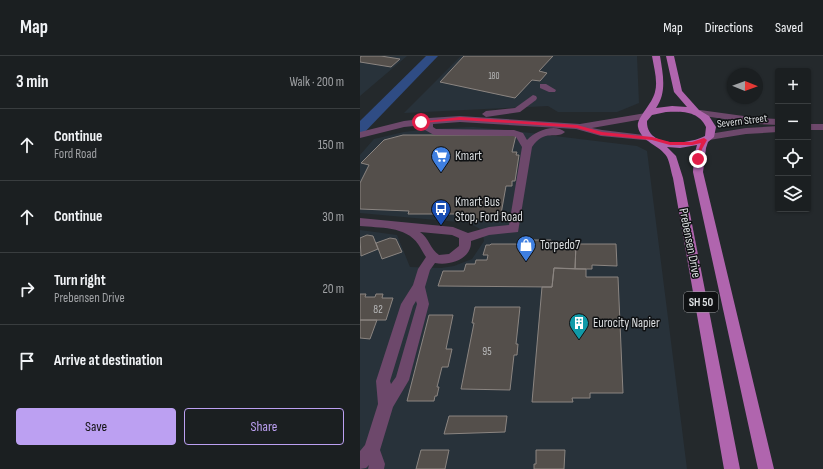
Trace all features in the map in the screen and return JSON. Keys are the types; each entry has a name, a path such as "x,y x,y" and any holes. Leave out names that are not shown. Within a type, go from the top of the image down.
{"main road":[{"path":"647,115 657,102 660,90 656,56"},
{"name":"SH 50","path":"670,56 678,92 710,123 712,130 706,138"},
{"path":"647,115 670,109 697,112"},
{"name":"SH 50","path":"647,115 642,121 642,127 645,133 654,140"},
{"path":"654,140 670,144 685,144 706,138"},
{"name":"Prebensen Drive","path":"706,138 700,149 698,172 766,469"},
{"name":"Prebensen Drive","path":"654,140 671,156 678,178 732,469"}],"street":[{"path":"543,86 552,90"},
{"path":"360,135 404,124 460,119 517,110 533,98"},
{"name":"Severn Street","path":"697,112 752,121 775,122"},
{"path":"460,119 577,126 616,122 647,115"},
{"path":"429,121 428,128 434,132 514,133 520,135 527,147"},
{"path":"811,122 823,122"},
{"path":"577,126 601,133 654,140"},
{"path":"811,127 823,127"},
{"name":"Severn Street","path":"706,138 746,131 775,129"},
{"path":"465,239 494,229 514,229 527,147 534,136 544,132 553,131 583,134 601,133"},
{"path":"360,222 458,233 465,239"},
{"path":"401,227 416,234 423,241 430,253 444,260 456,256 464,248 465,239"},
{"path":"360,462 372,450 386,404 402,380 423,304 419,287 430,253 430,241 434,236 446,232"},
{"path":"372,450 377,464 376,469"}],"shaded area":[{"path":"360,56 407,56 360,96"},
{"path":"461,56 637,56 639,103 617,112 558,112 548,106 404,113"},
{"path":"473,127 637,146 647,151 687,469 360,469 360,230 397,235 410,267 441,268 454,266 472,259 484,241 482,230 469,223 360,213 360,155 374,139 404,132"}],"water":[{"path":"426,56 438,56 360,137 360,121"}],"building":[{"path":"381,56 400,59 391,67 360,62 360,57"},
{"path":"464,56 553,56 539,71 547,73 540,81 532,80 515,98 440,82"},
{"name":"Kmart","path":"403,135 516,135 512,152 517,152 516,155 519,155 515,181 512,181 512,186 506,186 501,214 481,214 480,220 467,220 469,214 408,214 409,211 360,209 360,183 369,165 361,163 384,140"},
{"path":"367,235 373,236 378,249 361,256 360,238"},
{"path":"390,238 396,239 402,252 382,259 376,243"},
{"name":"Torpedo7","path":"522,240 551,240 550,244 576,244 575,269 554,268 552,287 438,286 443,271 464,271 466,264 475,264 476,260 487,260 488,255 483,255 486,245 521,244"},
{"path":"576,244 616,244 617,266 592,265 592,269 575,269"},
{"name":"Eurocity Napier","path":"554,268 586,269 586,277 618,277 623,393 590,393 590,398 572,398 573,402 532,402 542,287 552,287"},
{"path":"360,294 366,294 365,297 375,297 376,294 383,294 382,298 393,298 386,320 360,320"},
{"path":"475,307 520,307 516,344 518,344 517,355 514,355 510,390 461,389 474,323 472,323"},
{"path":"429,315 453,315 446,349 452,349 448,367 442,367 437,387 439,387 437,396 435,396 434,401 407,401"},
{"path":"360,320 377,320 370,339 360,338"},
{"path":"449,416 507,416 505,432 444,434"},
{"path":"421,450 449,450 445,469 416,469"},
{"path":"536,450 565,450 564,469 534,469 534,464 536,464"}],"place":[{"name":"Kmart","path":"441,173"},
{"name":"Kmart Bus Stop, Ford Road","path":"441,226"},
{"name":"Torpedo7","path":"526,262"},
{"name":"Eurocity Napier","path":"579,340"}],"route":[{"path":"421,122 460,119 512,121 577,126 601,133 652,139 670,144 685,144 704,140 698,159"}]}
